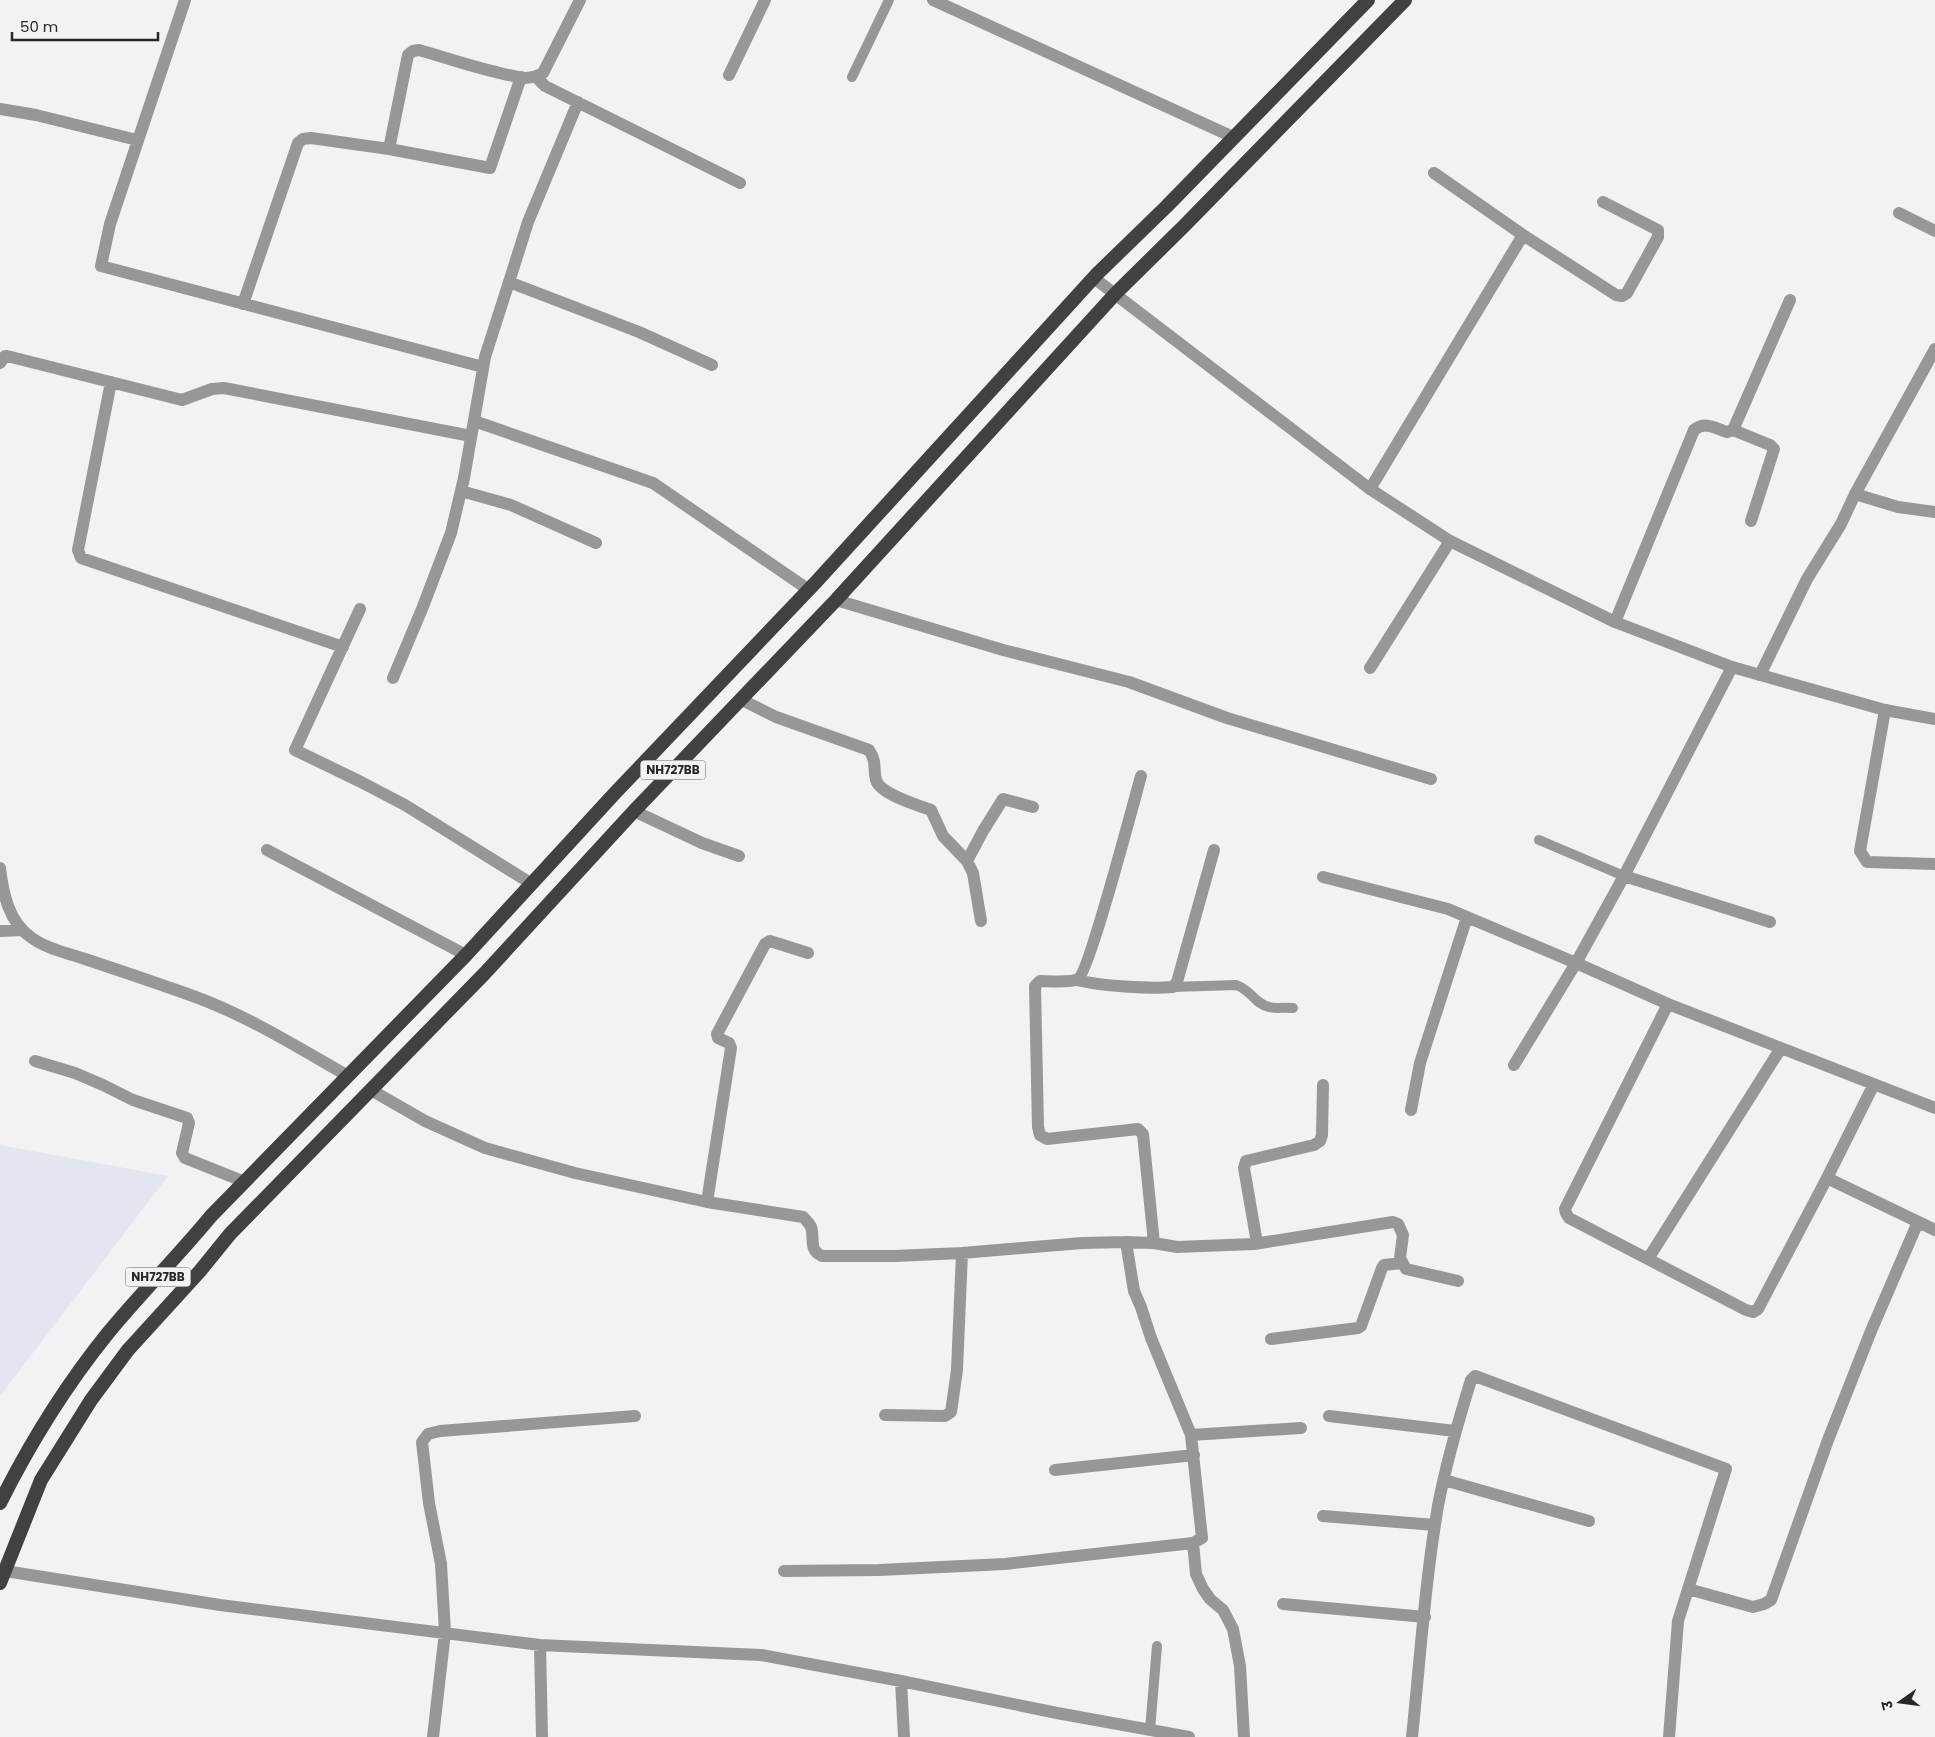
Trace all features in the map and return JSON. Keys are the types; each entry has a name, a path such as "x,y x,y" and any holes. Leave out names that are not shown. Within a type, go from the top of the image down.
{"highway":[{"name":"NH727BB","path":"0,1503 18,1467 69,1385 108,1333 180,1254 211,1216 466,954 615,793 809,590 1094,278 1368,0"},
{"name":"NH727BB","path":"2,1577 41,1480 91,1400 128,1350 200,1271 230,1234 485,973 634,811 836,600 1116,293 1405,0"}],"street":[{"path":"185,0 110,224 101,266 483,367"},
{"path":"389,149 408,55 413,51 419,50 521,77 536,77 543,73 580,0"},
{"path":"729,75 765,0"},
{"path":"933,0 1233,137"},
{"path":"243,304 298,143 303,139 311,138 389,149 490,168 521,77"},
{"path":"536,77 545,86 740,183"},
{"path":"393,678 451,533 461,491 483,367 528,222 578,102"},
{"path":"0,110 36,115 137,140"},
{"path":"1434,173 1523,235 1616,295 1622,296 1627,293 1658,237 1658,230 1603,202"},
{"path":"1899,213 1935,231"},
{"path":"1370,489 1523,235"},
{"path":"1094,278 1370,489 1450,541 1615,622 1732,667 1885,710 1935,719"},
{"path":"509,282 640,332 712,365"},
{"path":"1733,430 1790,300"},
{"path":"1760,675 1806,579 1841,524 1855,494 1935,349"},
{"path":"0,363 7,356 182,400 212,389 224,388 471,436"},
{"path":"111,382 78,550 81,558 342,647"},
{"path":"474,421 653,483 809,590"},
{"path":"1615,622 1694,430 1698,426 1706,424 1727,432 1733,430 1770,445 1774,449 1751,521"},
{"path":"461,491 511,505 596,543"},
{"path":"1855,494 1898,507 1935,512"},
{"path":"1370,668 1450,541"},
{"path":"836,600 1003,650 1129,682 1227,718 1431,779"},
{"path":"360,608 295,750 359,780 405,805 532,884"},
{"path":"1514,1065 1576,963 1624,876 1732,667"},
{"path":"740,699 776,717 869,750 874,757 876,779 883,790 931,810 943,836 967,861 973,873 981,921"},
{"path":"1885,710 1860,851 1867,862 1935,864"},
{"path":"1077,980 1082,976 1093,945 1141,776"},
{"path":"967,861 983,831 1004,799 1033,807"},
{"path":"634,811 702,843 739,856"},
{"path":"267,850 466,954"},
{"path":"1154,1243 1143,1134 1141,1131 1138,1129 1047,1139 1040,1135 1038,1126 1035,986 1040,981 1077,980 1109,985 1174,987 1214,850"},
{"path":"0,868 3,890 8,906 22,930 33,939 56,949 194,996 239,1015 348,1076"},
{"path":"1624,876 1770,922"},
{"path":"1323,877 1448,909 1668,1004 1935,1108"},
{"path":"1411,1110 1420,1063 1466,916"},
{"path":"0,931 22,930"},
{"path":"707,1202 731,1048 729,1043 718,1038 717,1034 765,944 770,941 808,953"},
{"path":"1668,1004 1565,1209 1566,1213 1570,1218 1746,1310 1753,1312 1758,1309 1874,1084"},
{"path":"1648,1259 1781,1048"},
{"path":"35,1061 75,1073 133,1100 187,1118 189,1123 182,1153 184,1158 245,1182"},
{"path":"1257,1243 1244,1168 1246,1161 1314,1145 1320,1141 1322,1135 1323,1085"},
{"path":"372,1090 426,1121 485,1148 575,1173 707,1202 803,1217 811,1227 813,1248 817,1254 822,1256 895,1256 962,1253 1082,1243 1154,1243 1164,1246 1191,1247 1257,1243 1393,1222 1398,1224 1402,1235 1400,1258 1406,1269 1412,1272 1458,1281"},
{"path":"1827,1178 1935,1230"},
{"path":"1688,1589 1753,1607 1771,1600 1860,1358 1918,1222"},
{"path":"784,1571 987,1566 1193,1543 1202,1538 1191,1434 1151,1338 1142,1307 1134,1291 1126,1242"},
{"path":"885,1415 945,1416 951,1412 957,1370 962,1253"},
{"path":"1271,1338 1358,1328 1384,1265 1402,1263"},
{"path":"1412,1737 1435,1525 1455,1431 1471,1380 1475,1376 1725,1467 1726,1471 1678,1621 1669,1737"},
{"path":"433,1737 445,1632 441,1564 429,1503 422,1442 428,1434 440,1431 635,1416"},
{"path":"1329,1416 1455,1431"},
{"path":"1191,1434 1301,1428"},
{"path":"1055,1470 1194,1455"},
{"path":"1444,1480 1589,1521"},
{"path":"1323,1516 1435,1525"},
{"path":"1193,1543 1196,1574 1210,1599 1223,1610 1232,1629 1240,1666 1244,1737"},
{"path":"2,1577 540,1645 761,1655 1189,1737"},
{"path":"1283,1604 1424,1617"},
{"path":"540,1645 542,1737"},
{"path":"901,1681 904,1737"}],"lane":[{"path":"852,77 889,0"},
{"path":"1539,840 1624,876"},
{"path":"1174,987 1236,985 1245,988 1260,1003 1269,1007 1293,1008"},
{"path":"1150,1730 1157,1646"}],"shaded area":[{"path":"0,1145 168,1176 0,1396"}]}
